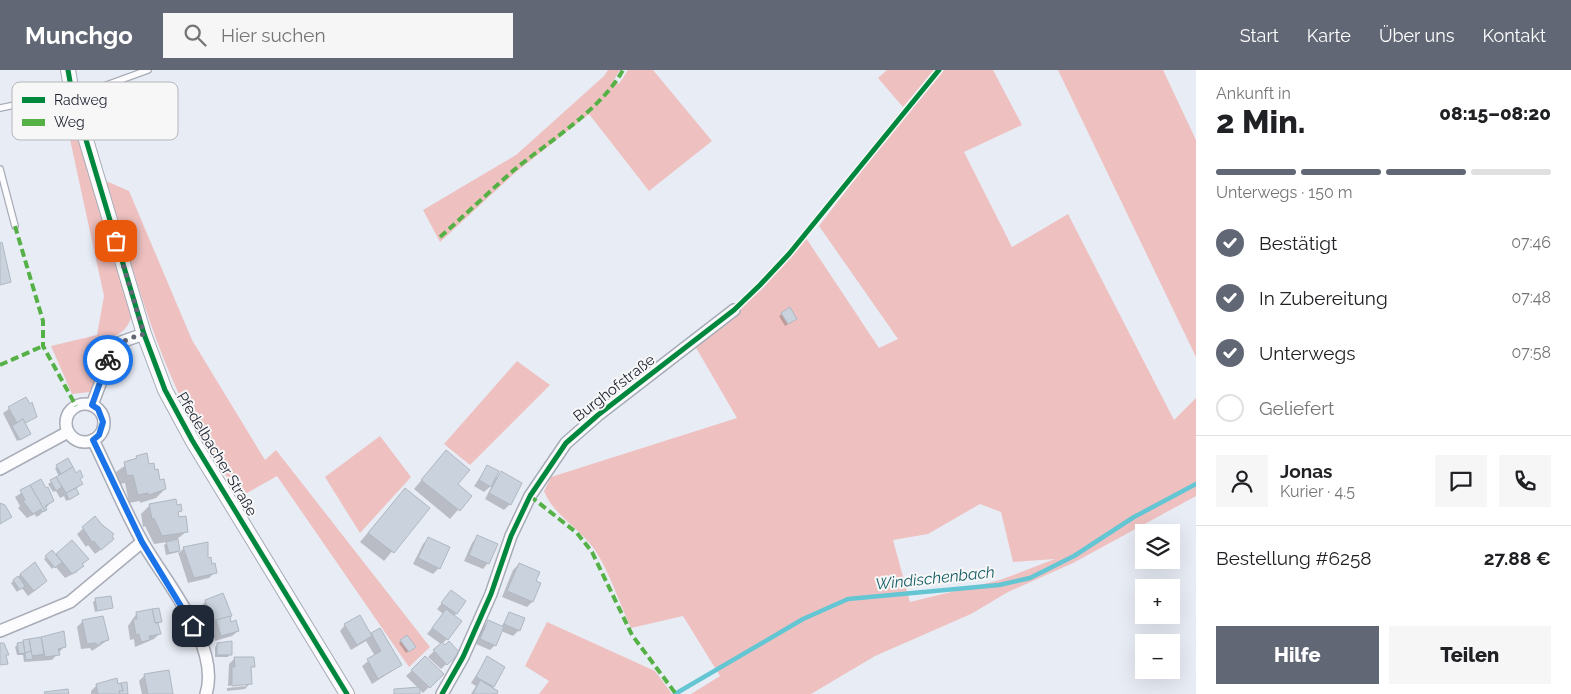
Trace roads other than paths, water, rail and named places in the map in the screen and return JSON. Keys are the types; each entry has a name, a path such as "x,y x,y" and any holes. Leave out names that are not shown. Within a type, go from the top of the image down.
{"street":[{"name":"Pfedelbacher Straße","path":"86,140 144,334 165,390 192,440 347,694"},
{"name":"Burghofstraße","path":"442,694 463,657 491,594 511,536 530,496 566,443 598,415 734,310"},
{"path":"92,405 114,347 121,342 144,334"},
{"path":"81,404 92,405 98,409 103,422 99,435 93,440 79,441 68,432 66,425 70,411 81,404"},
{"path":"0,469 68,432"},
{"path":"93,440 142,542 201,640 209,664 209,686 206,694"},
{"path":"0,631 70,602 142,542"}],"lane":[{"path":"112,82 144,71"},
{"path":"0,169 15,226"}],"waterway":[{"name":"Windischenbach","path":"675,694 803,619 848,599 999,585 1030,578 1074,556 1134,517 1196,484"}]}
